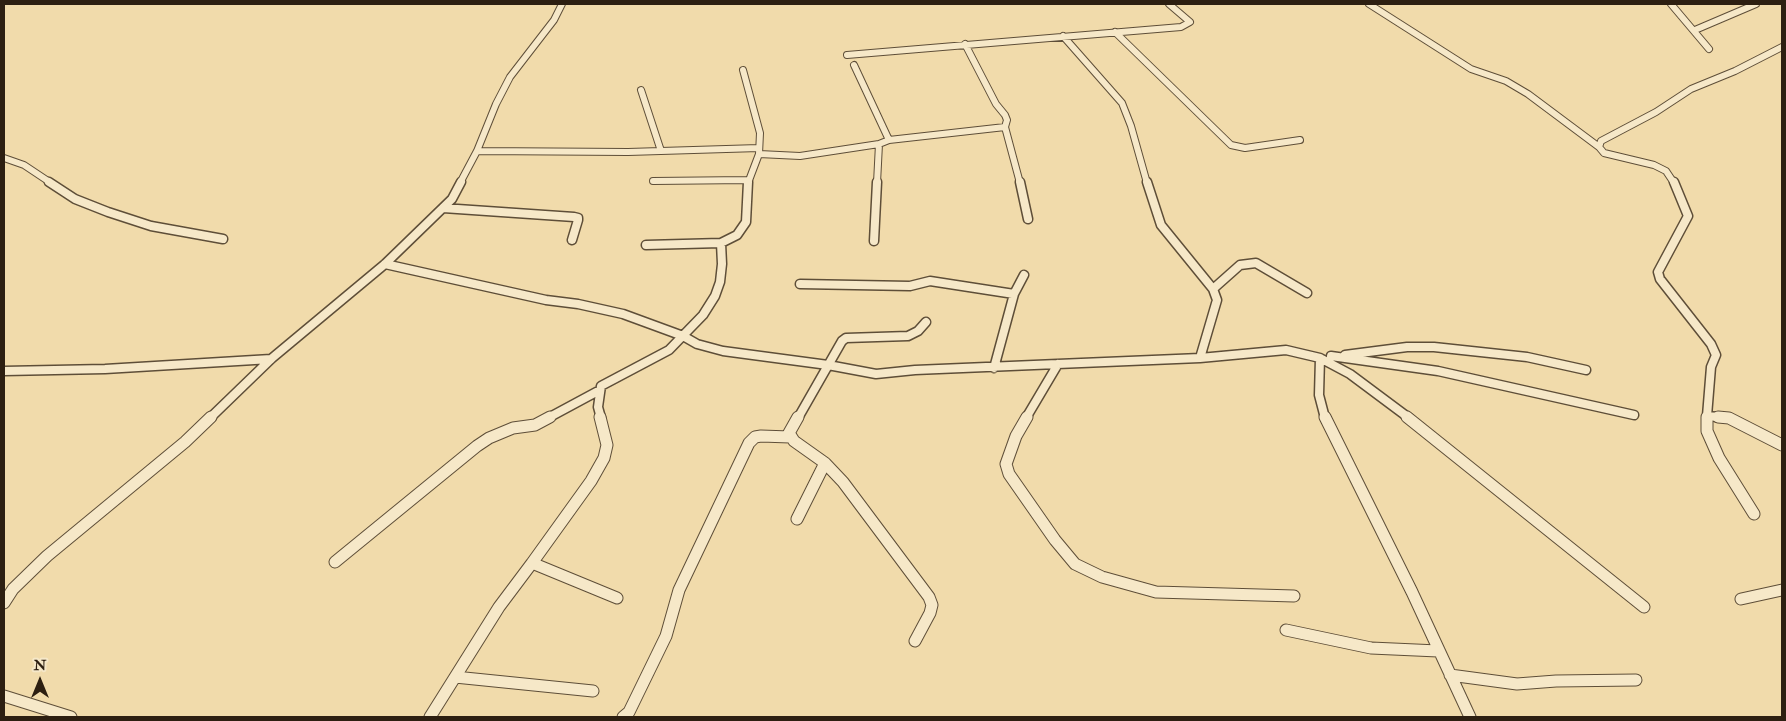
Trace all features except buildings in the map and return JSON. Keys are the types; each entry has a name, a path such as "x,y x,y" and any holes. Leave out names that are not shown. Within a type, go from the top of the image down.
{"street":[{"path":"4,602 14,589 47,556 185,442 270,359 385,264 444,208 452,199 477,151 496,104 510,76 554,20 562,4"},
{"path":"848,55 1181,27 1190,22 1170,4"},
{"path":"1369,4 1471,69 1506,80 1528,94 1599,147 1604,153 1654,165 1666,171 1672,178 1688,216 1658,272 1660,279 1711,344 1716,355 1711,367 1707,431 1719,458 1754,514"},
{"path":"1670,4 1695,30 1709,49"},
{"path":"1695,30 1756,4"},
{"path":"1115,32 1231,145 1245,148 1300,140"},
{"path":"1063,36 1122,103 1131,126 1140,162 1161,226 1213,289 1217,300 1216,309 1200,358"},
{"path":"965,44 996,104 1007,120 1005,127 1013,151 1028,219"},
{"path":"1599,147 1602,142 1656,112 1691,89 1735,71 1782,47"},
{"path":"854,65 889,140"},
{"path":"646,245 721,243 737,235 746,222 748,180 759,151 760,133 743,70"},
{"path":"640,90 661,151"},
{"path":"477,151 759,151 800,156 879,144 889,140 1005,127"},
{"path":"874,241 879,144"},
{"path":"4,158 24,165 75,199 100,209 152,226 223,239"},
{"path":"652,181 748,180"},
{"path":"444,208 574,216 578,220 572,240"},
{"path":"430,717 499,607 590,481 604,458 606,445 598,407 601,386 669,350 703,315 715,296 720,282 722,264 721,243"},
{"path":"1213,289 1240,265 1247,262 1256,263 1267,268 1308,293"},
{"path":"385,264 546,300 578,304 614,312 683,336 698,344 723,351 828,365 876,374 915,370 1200,358 1286,350 1320,358 1350,374 1448,448 1644,607"},
{"path":"994,368 1014,294 1024,275"},
{"path":"800,284 910,286 930,280 1014,294"},
{"path":"790,437 789,433 840,344 846,338 908,336 918,331 926,322"},
{"path":"1320,358 1388,348 1434,347 1527,357 1586,370"},
{"path":"1331,356 1438,371 1634,415"},
{"path":"1320,358 1319,395 1322,411 1412,592 1470,717"},
{"path":"4,370 105,369 270,359"},
{"path":"1058,364 1016,436 1006,464 1009,474 1044,525 1075,564 1102,577 1156,592 1294,596"},
{"path":"335,562 419,491 489,438 513,428 535,425 600,390"},
{"path":"1707,416 1729,418 1782,445"},
{"path":"623,717 629,712 666,636 674,604 682,583 749,443 756,437 790,437 825,463 843,482 929,597 932,605 930,613 915,641"},
{"path":"798,519 825,463"},
{"path":"532,563 617,598"},
{"path":"1741,599 1782,590"},
{"path":"1286,630 1371,648 1438,651"},
{"path":"1450,675 1517,684 1556,681 1636,680"},
{"path":"455,677 593,691"},
{"path":"4,696 71,717"}]}
